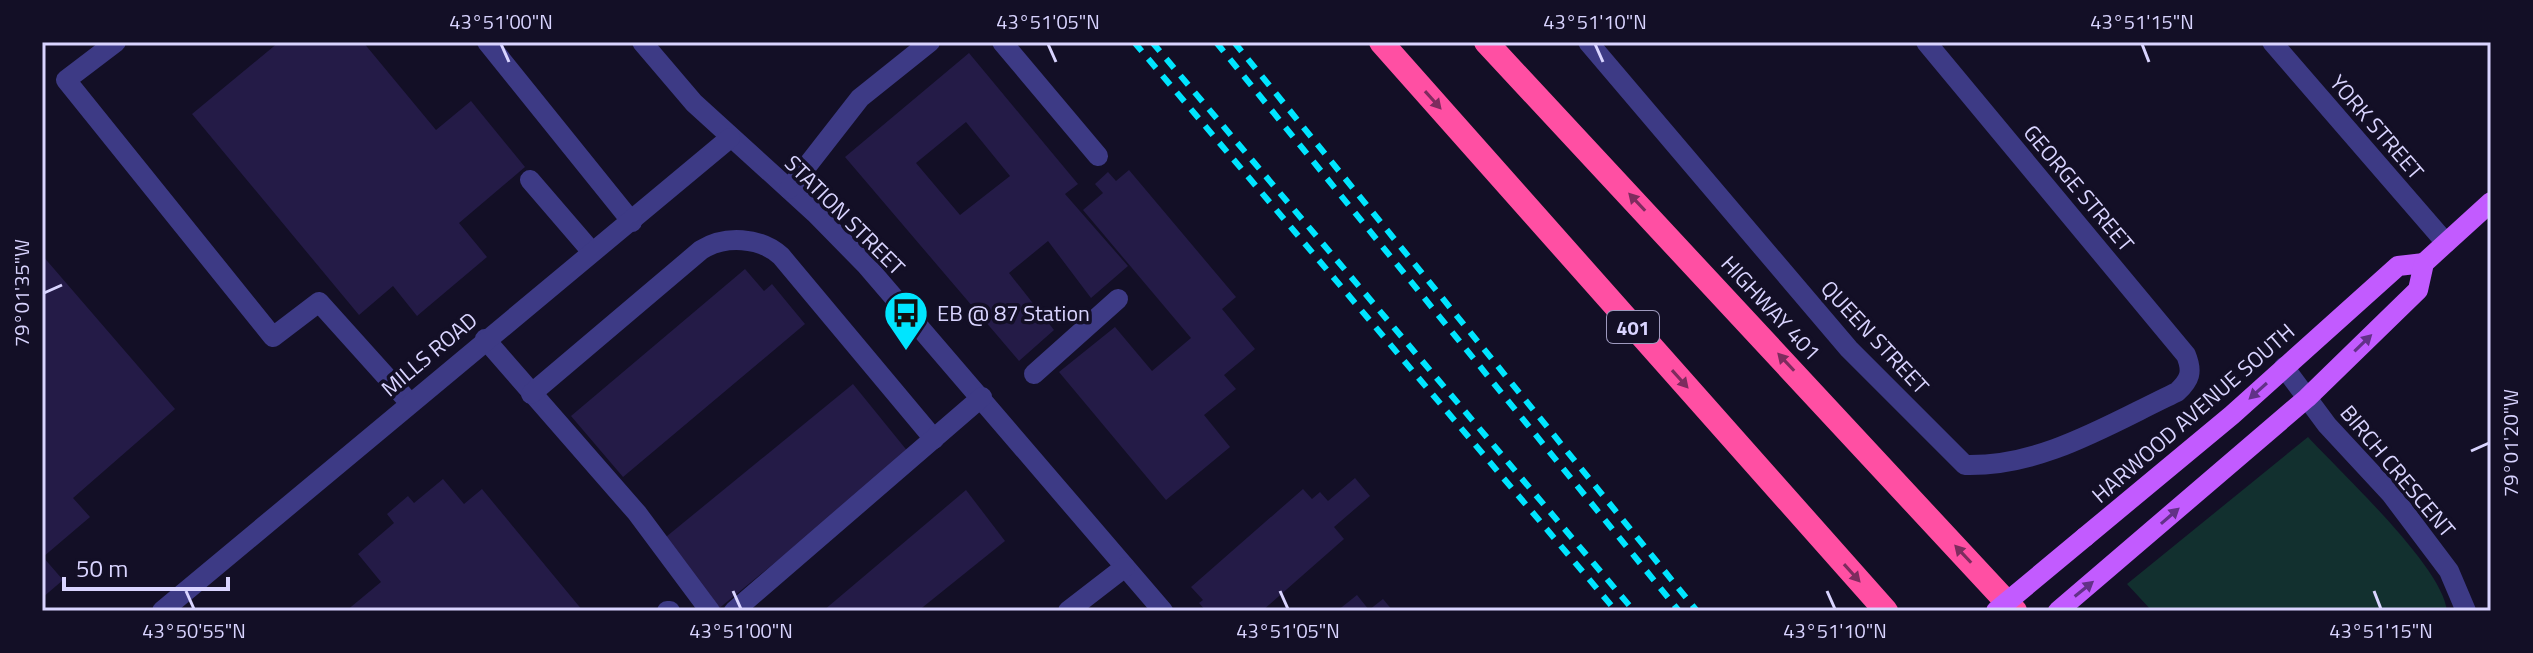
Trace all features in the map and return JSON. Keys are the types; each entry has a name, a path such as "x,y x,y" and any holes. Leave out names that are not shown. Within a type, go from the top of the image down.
{"highway":[{"name":"401","path":"1381,42 1886,611"},
{"name":"HIGHWAY 401","path":"1486,42 2015,611"}],"main road":[{"name":"HARWOOD AVENUE SOUTH","path":"2058,611 2307,398 2418,290 2424,263 2491,203"},
{"name":"HARWOOD AVENUE SOUTH","path":"1996,611 2284,367 2398,266 2424,263"}],"street":[{"path":"116,42 66,80 273,337 319,302 409,402"},
{"path":"487,42 632,222"},
{"name":"STATION STREET","path":"642,42 694,103 789,189 866,265 1163,611"},
{"path":"789,189 860,98 930,42"},
{"path":"1002,42 1098,156"},
{"name":"QUEEN STREET","path":"1588,42 1849,349 1965,465 1999,466 2062,447 2177,392 2188,381 2191,368"},
{"name":"GEORGE STREET","path":"1926,42 2186,355 2191,368"},
{"name":"YORK STREET","path":"2272,42 2446,243"},
{"name":"MILLS ROAD","path":"162,611 409,402 632,222 730,138"},
{"path":"530,180 592,252"},
{"path":"531,394 701,250 716,242 737,240 761,245 781,256 934,439"},
{"path":"1034,374 1118,299"},
{"path":"485,339 637,513 710,611"},
{"name":"BIRCH CRESCENT","path":"2284,367 2391,494 2449,571 2466,611"},
{"path":"734,611 982,397"},
{"path":"1068,611 1125,567"}],"green space":[{"path":"2308,437 2410,546 2441,592 2447,611 2152,611 2127,584"}],"building":[{"path":"279,42 363,42 436,130 471,101 525,167 459,223 487,257 417,316 393,286 359,315 192,114"},
{"path":"969,53 1078,184 1065,194 1128,266 1091,298 1048,241 1009,273 1054,330 1019,361 845,157","holes":["966,122 1010,176 960,215 916,163"]},
{"path":"1129,170 1236,297 1222,309 1255,349 1224,375 1236,389 1204,415 1230,447 1166,500 1059,372 1115,327 1152,371 1191,338 1083,210 1103,193 1095,184 1108,172 1116,181"},
{"path":"42,255 175,409 73,498 90,517 43,557 63,580 42,598"},
{"path":"745,269 764,291 772,284 805,324 623,477 571,416"},
{"path":"853,384 909,453 717,610 661,541"},
{"path":"1355,478 1370,496 1334,527 1344,539 1262,611 1206,611 1199,603 1203,600 1191,587 1303,489 1312,499 1320,492 1328,501"},
{"path":"443,479 464,504 482,489 583,611 346,611 381,582 358,554 394,523 387,514 408,496 414,503"},
{"path":"966,490 1005,541 918,611 823,611"},
{"path":"1357,595 1369,610 1383,599 1393,611 1337,611"}],"railway":[{"path":"1134,42 1616,611"},
{"path":"1152,42 1634,611"},
{"path":"1216,42 1679,611"},
{"path":"1234,42 1697,611"}],"place":[{"name":"EB @ 87 Station","path":"906,352"}]}
